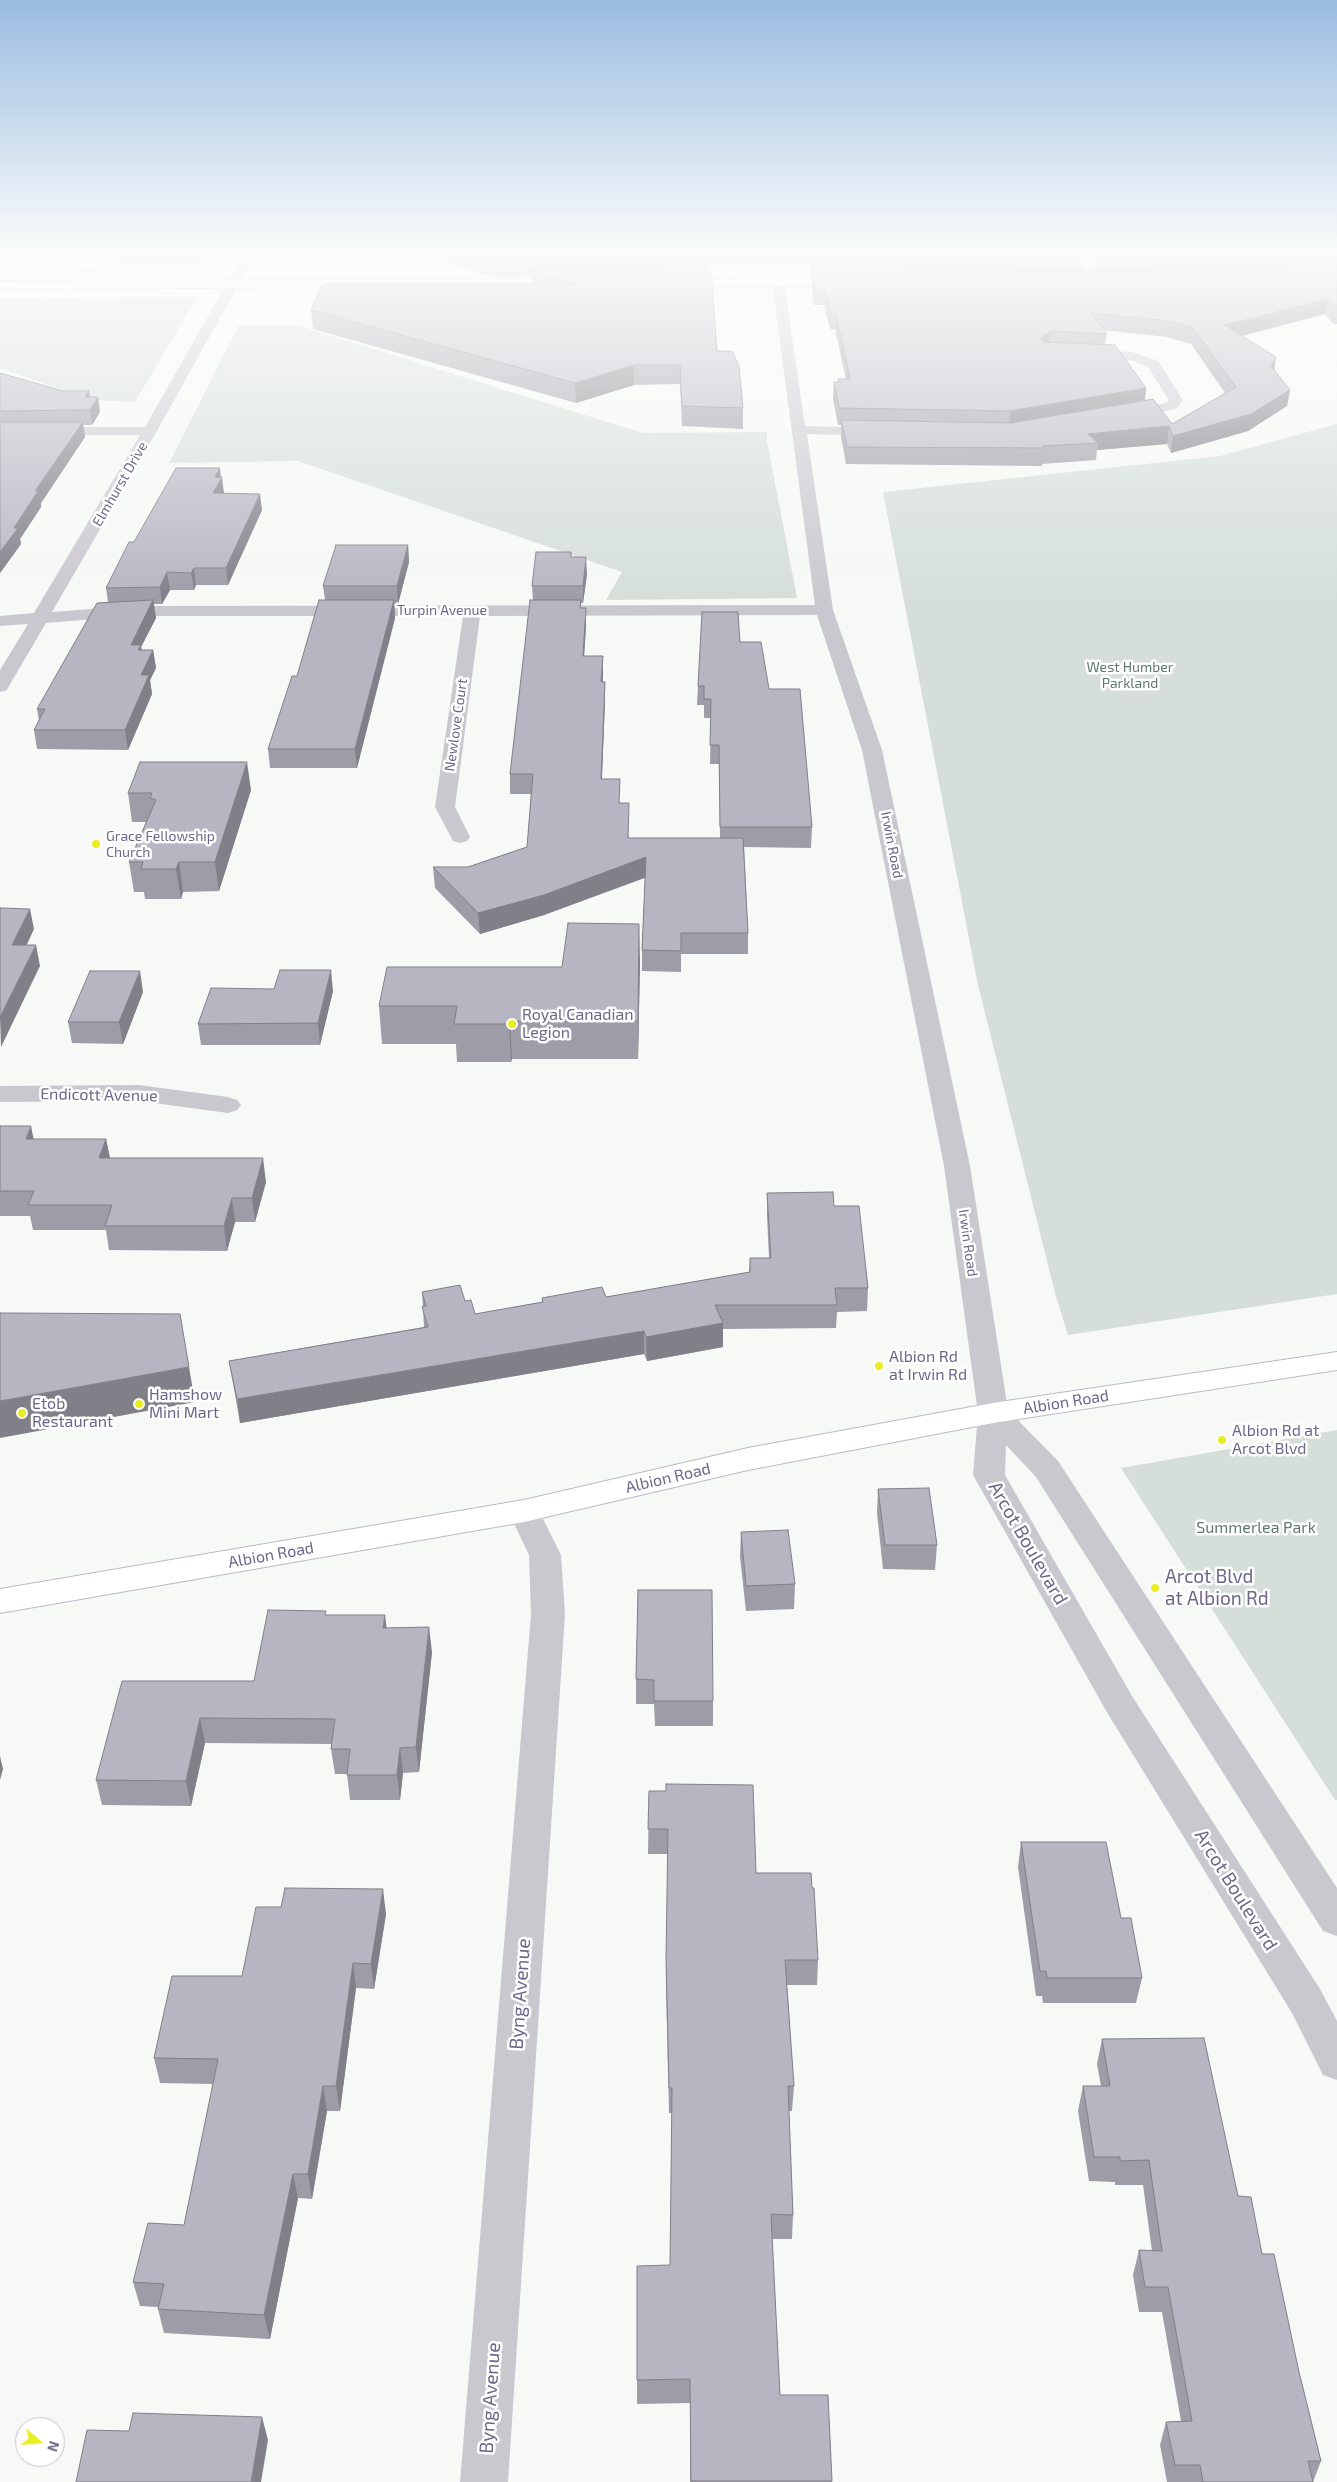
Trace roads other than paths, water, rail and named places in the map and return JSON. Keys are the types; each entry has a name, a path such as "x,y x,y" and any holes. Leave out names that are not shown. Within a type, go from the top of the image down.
{"main road":[{"name":"Albion Road","path":"0,1601 524,1511 748,1459 993,1413 1337,1360"}],"street":[{"name":"Elmhurst Drive","path":"0,686 42,618 185,369"},
{"name":"Irwin Road","path":"791,369 824,610 872,750 957,1166 993,1413"},
{"path":"1105,418 1171,406 1176,400 1156,369"},
{"path":"800,430 889,432"},
{"path":"0,431 150,431"},
{"name":"Newlove Court","path":"460,837 445,807 472,610"},
{"name":"Turpin Avenue","path":"0,621 131,611 824,610"},
{"name":"Endicott Avenue","path":"0,1094 139,1093 228,1105"},
{"path":"993,1413 1047,1468 1337,1920"},
{"name":"Arcot Boulevard","path":"993,1413 989,1476 1120,1705 1306,2001 1337,2062"},
{"name":"Byng Avenue","path":"484,2482 548,1614 545,1555 524,1511"}],"place":[{"name":"Grace Fellowship Church","path":"96,844"},
{"name":"Royal Canadian Legion","path":"512,1024"},
{"name":"Albion Rd at Irwin Rd","path":"879,1366"},
{"name":"Hamshow Mini Mart","path":"139,1404"},
{"name":"Etob Restaurant","path":"22,1413"},
{"name":"Albion Rd at Arcot Blvd","path":"1222,1440"},
{"name":"Arcot Blvd at Albion Rd","path":"1155,1588"}],"park label":[{"name":"West Humber Parkland","path":"1130,676"},
{"name":"Summerlea Park","path":"1256,1528"}]}
